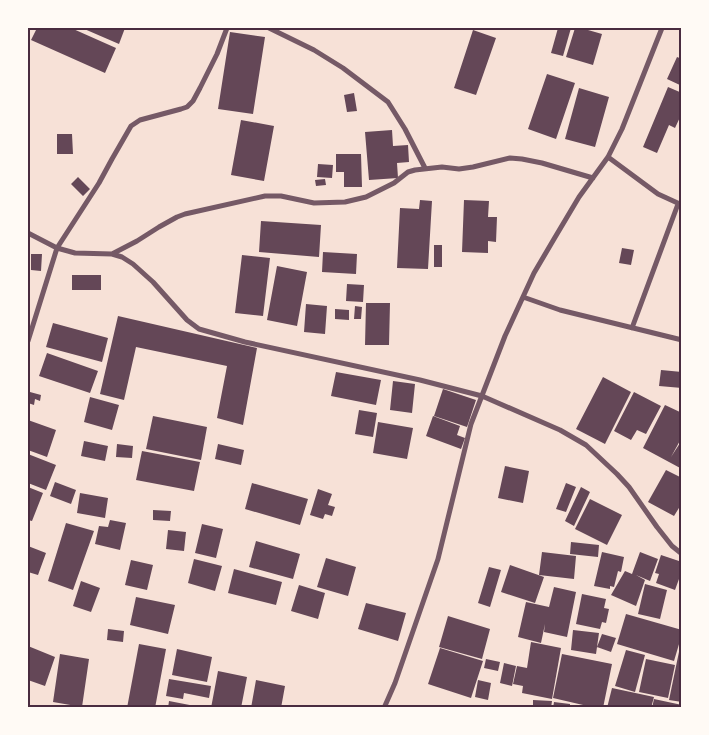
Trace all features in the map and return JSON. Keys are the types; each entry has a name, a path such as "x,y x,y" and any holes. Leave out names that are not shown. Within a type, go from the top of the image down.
{"street":[{"path":"28,341 57,248 99,183 131,126 140,120 181,110 193,101 218,54 226,28"},
{"path":"269,28 314,50 343,68 388,102 405,129 425,168"},
{"path":"384,708 438,559 470,424 505,336 534,273 579,197 608,157 622,129 662,28"},
{"path":"608,157 658,194 680,205 632,328"},
{"path":"112,254 185,214 275,195 314,203 344,202 366,197 394,183 408,172 425,168 459,169 510,158 542,163 594,178"},
{"path":"28,233 57,248 75,253 112,254 133,264 153,282 187,320 204,331 482,396 560,430 586,446 617,474 629,487 672,546 682,554"},
{"path":"523,297 560,310 682,340"}],"building":[{"path":"37,28 71,28 116,48 105,73 31,40"},
{"path":"82,28 125,28 119,44"},
{"path":"558,28 571,28 563,56 551,53"},
{"path":"575,28 602,34 593,65 566,57"},
{"path":"473,30 496,38 476,95 454,88"},
{"path":"230,32 265,37 253,114 218,109"},
{"path":"677,57 682,59 682,86 667,79"},
{"path":"547,74 575,83 556,139 528,129"},
{"path":"668,87 682,93 682,113 675,128 669,125 657,153 643,147"},
{"path":"579,88 609,97 595,147 565,139"},
{"path":"354,93 357,111 347,112 344,95"},
{"path":"241,120 274,126 264,181 231,175"},
{"path":"392,130 393,146 408,145 409,162 397,163 398,178 369,180 365,132"},
{"path":"57,134 72,134 73,154 57,154"},
{"path":"336,154 361,154 362,187 344,187 344,172 336,172"},
{"path":"318,164 333,165 332,178 317,177"},
{"path":"78,177 90,189 83,196 71,184"},
{"path":"325,179 326,185 316,186 315,180"},
{"path":"420,200 432,201 428,269 397,268 400,208 419,209"},
{"path":"464,200 489,201 488,217 497,217 496,242 488,241 488,253 462,252"},
{"path":"261,221 321,225 319,257 259,252"},
{"path":"434,245 442,245 442,267 434,267"},
{"path":"622,248 634,250 631,265 619,263"},
{"path":"323,252 357,254 356,274 322,272"},
{"path":"31,254 42,254 41,271 31,270"},
{"path":"242,255 270,258 263,316 235,313"},
{"path":"277,266 307,272 297,326 267,320"},
{"path":"72,275 101,275 101,290 72,290"},
{"path":"347,284 364,285 363,302 346,301"},
{"path":"366,303 390,303 389,345 365,345"},
{"path":"306,304 327,306 325,334 304,332"},
{"path":"355,306 362,307 361,319 354,319"},
{"path":"335,309 349,310 349,320 335,319"},
{"path":"118,316 257,348 243,425 217,418 227,366 136,347 124,400 100,394"},
{"path":"53,323 108,338 102,362 46,347"},
{"path":"47,353 98,371 90,393 39,376"},
{"path":"661,370 682,372 682,388 659,386"},
{"path":"336,372 381,380 376,405 331,396"},
{"path":"603,377 631,392 605,444 576,429"},
{"path":"393,381 415,384 412,413 390,410"},
{"path":"443,389 476,400 467,427 434,416"},
{"path":"30,392 41,395 40,401 35,399 34,405 28,403"},
{"path":"634,392 661,406 646,434 637,430 631,440 614,431"},
{"path":"90,397 119,405 112,430 84,422"},
{"path":"665,405 682,413 682,437 671,457 682,440 682,469 643,448"},
{"path":"359,410 377,413 373,437 355,434"},
{"path":"153,416 207,427 201,460 146,449"},
{"path":"433,416 460,426 457,435 465,438 461,449 426,436"},
{"path":"28,420 56,430 47,457 28,450"},
{"path":"378,422 413,428 407,459 373,453"},
{"path":"84,441 108,446 105,461 81,456"},
{"path":"117,444 133,446 132,458 116,457"},
{"path":"218,444 244,450 241,465 215,459"},
{"path":"142,451 200,462 194,491 136,480"},
{"path":"28,454 56,465 46,490 28,483"},
{"path":"505,466 529,471 523,503 498,498"},
{"path":"666,470 682,478 682,503 674,516 648,502"},
{"path":"55,482 76,490 71,504 50,496"},
{"path":"252,483 308,499 300,525 245,509"},
{"path":"566,483 576,487 566,512 556,509"},
{"path":"28,487 43,493 32,521 28,520"},
{"path":"581,487 590,492 574,526 565,521"},
{"path":"318,489 332,494 328,505 335,507 332,516 325,514 323,519 310,515"},
{"path":"80,493 108,498 105,518 77,513"},
{"path":"590,499 622,515 607,545 575,529"},
{"path":"153,510 171,511 170,521 153,520"},
{"path":"110,520 126,523 120,550 95,544 99,526 108,527"},
{"path":"66,523 94,531 73,590 48,581"},
{"path":"202,524 223,529 216,558 195,553"},
{"path":"168,530 186,532 184,551 166,549"},
{"path":"256,541 300,554 293,579 249,567"},
{"path":"571,542 599,545 598,557 570,554"},
{"path":"28,546 46,553 38,575 28,572"},
{"path":"542,552 576,556 574,579 539,575"},
{"path":"602,552 624,557 621,572 618,571 614,587 610,586 610,589 594,586"},
{"path":"640,552 658,559 650,581 636,575 645,580 636,606 611,595 625,571 632,574"},
{"path":"661,555 682,562 682,580 679,579 675,590 656,583 659,574 655,573"},
{"path":"326,558 356,567 348,596 317,587"},
{"path":"194,559 222,566 215,591 188,583"},
{"path":"131,560 153,565 147,590 125,585"},
{"path":"510,565 544,577 535,603 501,592"},
{"path":"489,567 501,570 490,607 478,603"},
{"path":"234,569 282,582 276,605 228,593"},
{"path":"81,581 100,588 91,612 73,606"},
{"path":"645,584 667,590 660,619 638,614"},
{"path":"299,585 325,593 318,619 291,611"},
{"path":"554,587 576,592 567,637 544,632 545,624 541,643 518,637 526,602 549,607"},
{"path":"582,594 606,599 604,608 609,609 606,623 602,622 600,629 576,624"},
{"path":"136,597 175,605 168,634 130,625"},
{"path":"366,603 406,613 398,641 358,629"},
{"path":"626,614 682,630 674,661 617,644"},
{"path":"448,616 490,629 482,659 439,647"},
{"path":"108,629 124,631 123,642 107,640"},
{"path":"573,630 599,633 596,654 571,650"},
{"path":"602,634 616,638 611,652 597,647"},
{"path":"531,642 561,648 552,699 522,693 523,686 513,684 517,666 527,668"},
{"path":"139,644 166,649 155,708 127,708"},
{"path":"28,646 55,657 45,686 28,680"},
{"path":"680,647 682,648 682,702 669,700"},
{"path":"440,648 483,661 471,698 428,684"},
{"path":"177,649 212,657 207,682 172,675"},
{"path":"626,650 645,655 635,692 615,686"},
{"path":"60,654 89,659 82,707 53,702"},
{"path":"562,654 612,664 603,708 553,698"},
{"path":"486,659 500,662 498,671 484,668"},
{"path":"646,659 675,665 668,698 639,692"},
{"path":"504,663 516,666 512,686 500,683"},
{"path":"218,671 247,677 241,708 211,708"},
{"path":"169,679 211,686 209,698 184,693 183,699 166,696"},
{"path":"256,680 285,686 281,708 251,708"},
{"path":"478,680 491,683 488,700 475,697"},
{"path":"612,688 654,697 651,708 607,708"},
{"path":"654,699 682,705 682,708 652,708"},
{"path":"533,700 552,701 551,708 533,708"},
{"path":"169,701 200,707 200,708 168,708"},
{"path":"554,702 570,704 570,708 553,708"}]}
